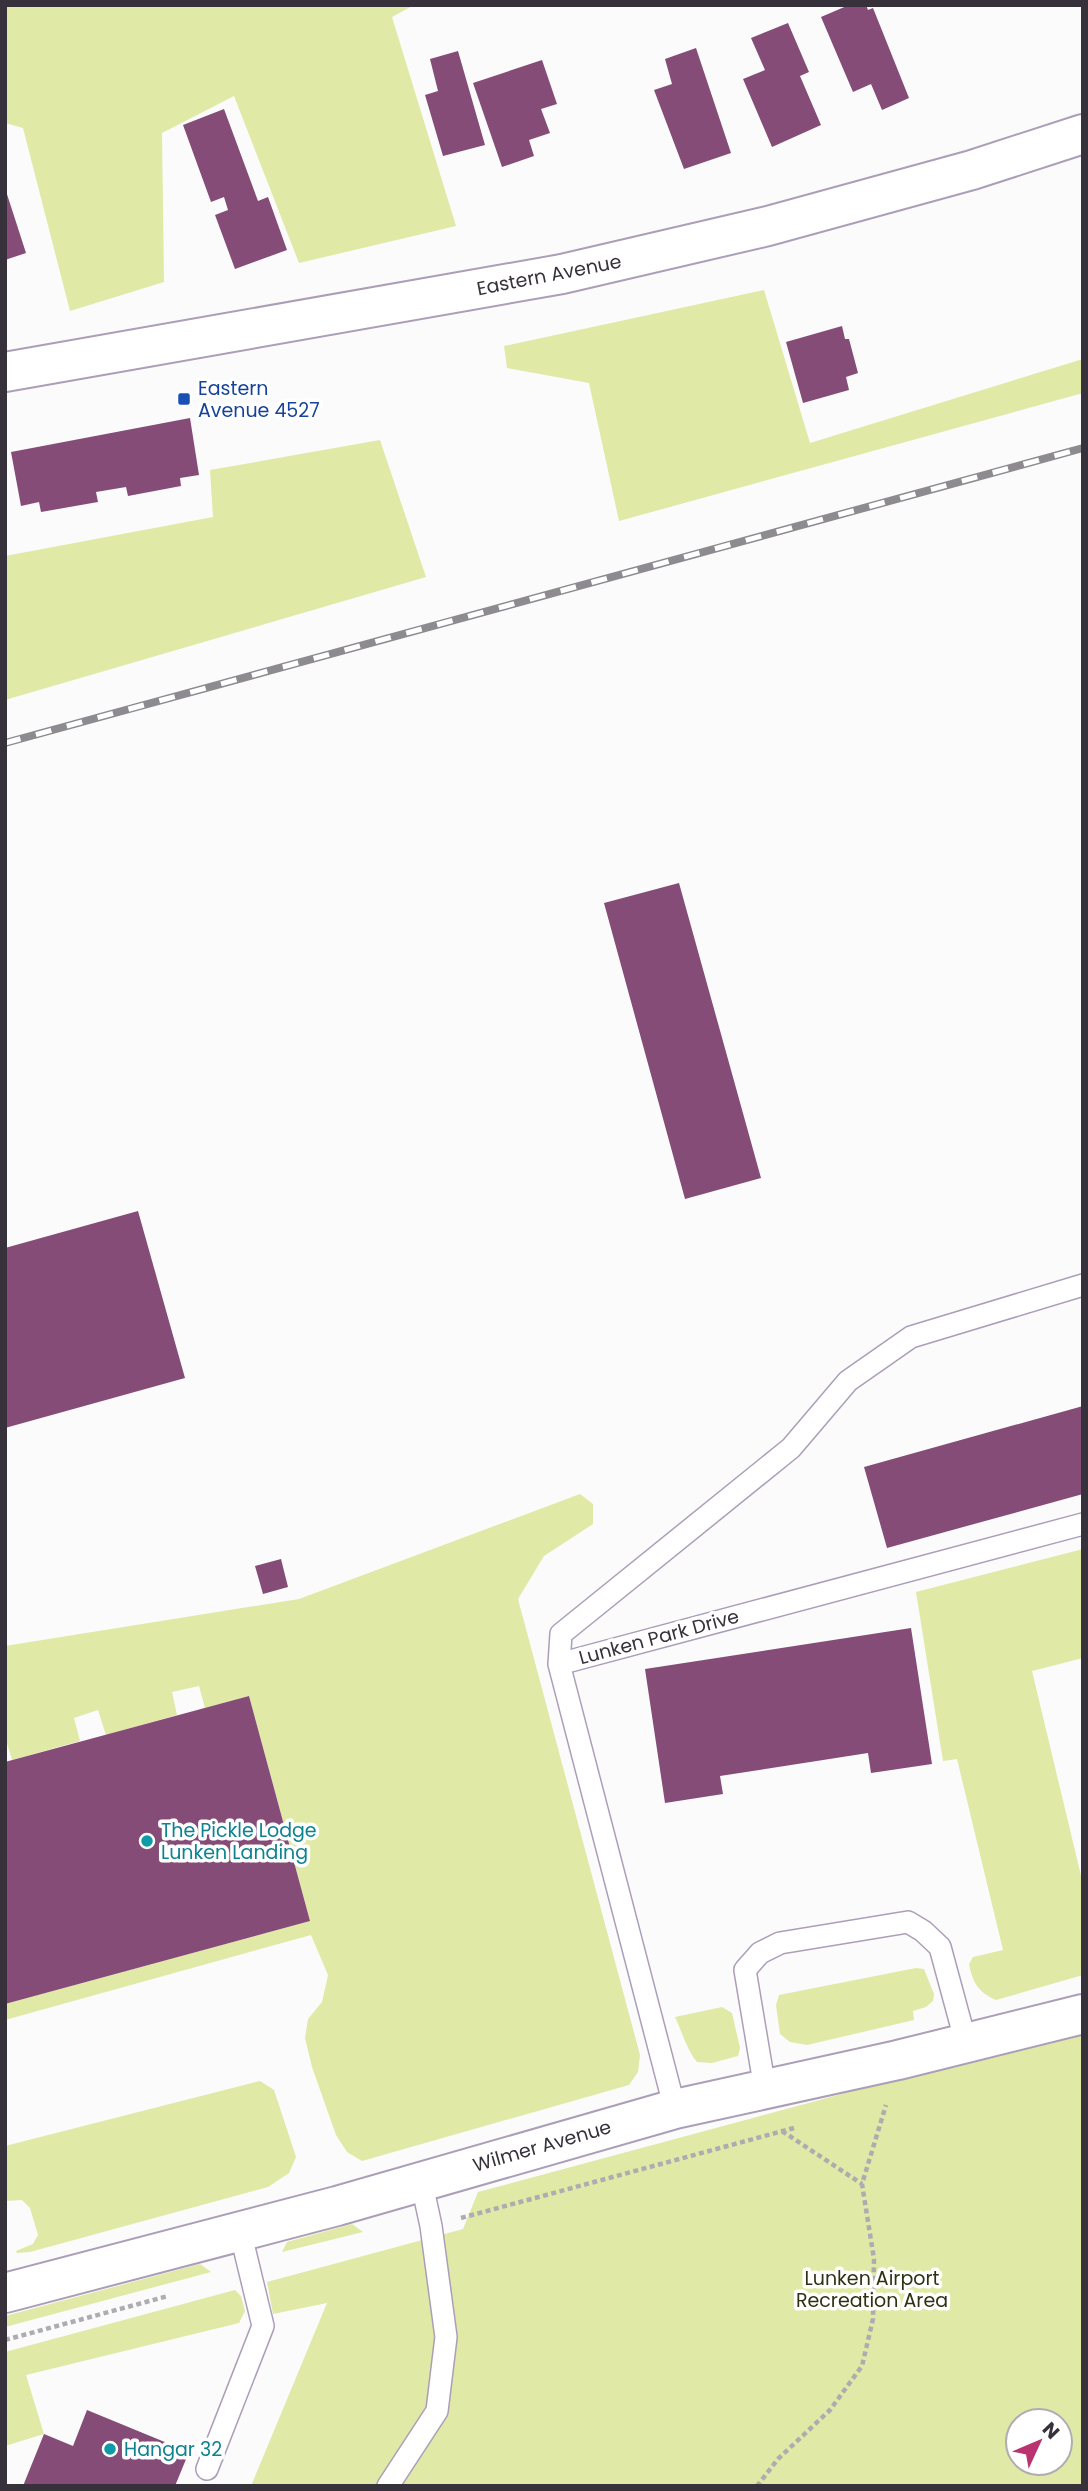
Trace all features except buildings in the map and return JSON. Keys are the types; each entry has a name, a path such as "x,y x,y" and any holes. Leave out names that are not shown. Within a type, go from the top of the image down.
{"street":[{"name":"Eastern Avenue","path":"5,372 562,274 768,226 972,170 1083,134"},
{"name":"Wilmer Avenue","path":"5,2293 240,2231 675,2109 1083,2014"}],"lane":[{"path":"559,1664 561,1634 791,1448 848,1381 911,1337 1083,1284"},
{"name":"Lunken Park Drive","path":"675,2109 559,1664 1083,1524"},
{"path":"765,2089 746,1970 760,1953 780,1943 908,1922 923,1931 940,1947 965,2043"},
{"path":"388,2486 437,2411 446,2337 431,2226 421,2180"},
{"path":"207,2469 263,2326 240,2231"}],"path":[{"path":"757,2486 778,2459 830,2410 862,2366 873,2319 874,2259 862,2184 886,2105"},
{"path":"782,2131 862,2184"}],"green space":[{"path":"5,5 414,5 392,17 456,226 299,263 234,96 162,133 164,282 70,311 23,128 5,123"},
{"path":"764,290 810,443 1083,359 1083,393 619,521 589,383 507,368 504,346"},
{"path":"380,440 426,577 5,700 5,556 213,517 210,470"},
{"path":"580,1494 593,1504 593,1524 544,1556 518,1599 640,2055 638,2072 629,2085 362,2161 347,2152 336,2135 312,2067 305,2038 308,2019 322,2002 328,1975 311,1935 5,2020 5,2004 310,1921 249,1696 205,1708 199,1686 172,1692 177,1715 106,1735 98,1710 74,1718 80,1741 12,1760 5,1737 5,1646 299,1599"},
{"path":"1083,1549 1083,1658 1032,1671 1083,1884 1083,1975 996,2000 977,1986 969,1964 973,1957 1003,1950 957,1759 943,1761 916,1592"},
{"path":"916,1968 924,1969 934,1994 933,2001 926,2007 913,2011 914,2020 807,2045 790,2042 780,2034 776,2005 779,1995"},
{"path":"722,2007 732,2013 740,2048 738,2056 712,2063 697,2062 675,2017"},
{"name":"Lunken Airport Recreation Area","path":"1083,2029 1083,2486 251,2486 327,2303 273,2314 267,2282 463,2229 478,2192"},
{"path":"260,2081 274,2090 296,2157 289,2173 268,2187 30,2252 17,2253 16,2251 33,2244 38,2235 30,2208 22,2200 5,2201 5,2146"},
{"path":"352,2224 363,2232 282,2252 287,2242"},
{"path":"200,2264 211,2272 5,2327 5,2316"},
{"path":"235,2290 241,2296 245,2311 239,2323 26,2375 44,2434 5,2446 5,2352"}],"railway":[{"path":"5,743 1083,448"}],"place":[{"name":"Eastern Avenue 4527","path":"184,399"},
{"name":"The Pickle Lodge Lunken Landing","path":"147,1841"},
{"name":"Hangar 32","path":"110,2449"}]}
